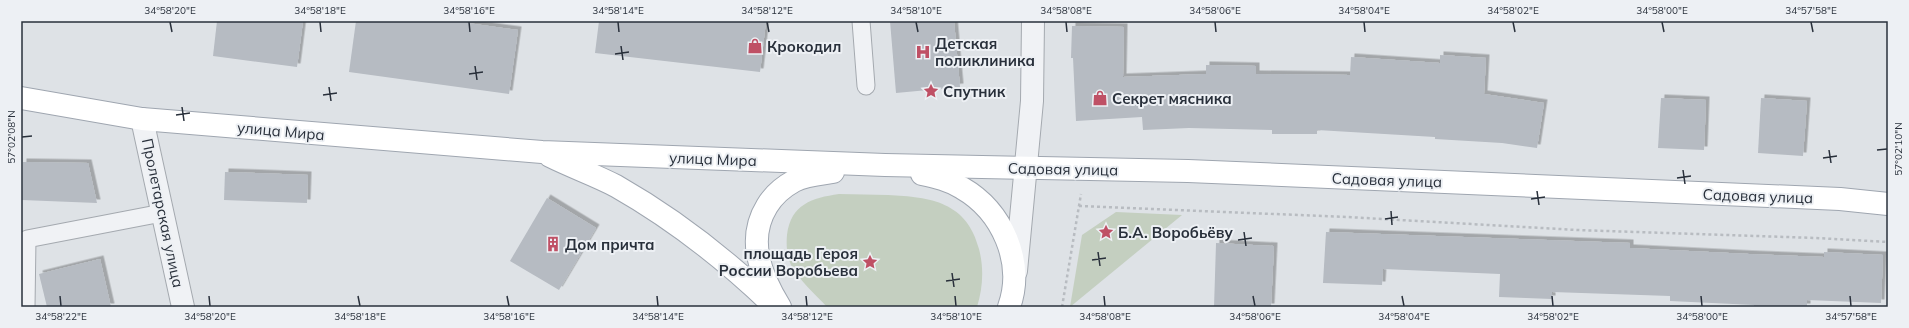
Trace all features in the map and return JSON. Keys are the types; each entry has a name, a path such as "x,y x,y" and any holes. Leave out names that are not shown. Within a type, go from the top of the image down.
{"main road":[{"name":"улица Мира","path":"21,98 142,119 542,152 884,165"},
{"name":"улица Мира","path":"542,152 591,174 646,204 721,257 775,307"},
{"name":"Садовая улица","path":"884,165 1203,172 1832,199 1870,201 1888,204"},
{"path":"780,307 763,275 757,253 758,229 770,202 787,185 803,178 842,170 884,165 945,180 969,192 983,204 994,217 1007,240 1014,266 1011,298"}],"street":[{"path":"1011,298 1027,168 1034,74 1033,21"},
{"name":"Пролетарская улица","path":"142,119 183,307"}],"lane":[{"path":"861,21 866,86"},
{"path":"26,307 27,239 162,213"}],"path":[{"path":"1079,206 1347,217 1576,230 1816,238 1888,242"}],"green space":[{"path":"839,194 888,195 919,198 945,205 956,212 966,221 973,233 981,256 981,293 977,307 827,307 803,282 791,265 787,250 787,235 793,216 804,204 820,198"},
{"path":"1116,212 1182,215 1070,307 1082,235"}],"building":[{"path":"217,21 303,21 297,67 213,56"},
{"path":"356,21 453,21 518,30 509,94 349,72"},
{"path":"599,21 766,21 760,72 595,53"},
{"path":"890,21 954,21 960,87 896,93"},
{"path":"1072,26 1124,27 1123,77 1206,74 1206,65 1256,66 1256,74 1350,75 1351,57 1440,63 1440,55 1486,58 1484,94 1544,103 1537,148 1502,143 1435,139 1435,137 1317,130 1317,134 1272,134 1272,130 1189,128 1143,130 1142,117 1076,121 1073,58 1071,58"},
{"path":"1661,98 1706,100 1704,150 1658,148"},
{"path":"1761,98 1807,101 1803,156 1758,153"},
{"path":"23,162 88,163 97,203 22,200"},
{"path":"225,172 308,175 307,203 224,200"},
{"name":"Дом причта","path":"547,198 596,228 559,290 510,261"},
{"path":"1326,232 1630,243 1630,248 1749,254 1824,257 1824,252 1883,255 1881,303 1807,300 1807,307 1754,307 1754,305 1670,301 1670,296 1552,292 1552,299 1499,297 1500,274 1383,269 1382,285 1323,283"},
{"path":"1216,243 1274,246 1271,307 1214,307"},
{"path":"100,259 111,307 47,307 39,274"}],"place":[{"name":"Крокодил","path":"755,46"},
{"name":"Детская поликлиника","path":"923,52"},
{"name":"Спутник","path":"931,91"},
{"name":"Секрет мясника","path":"1100,98"},
{"name":"Б.А. Воробьёву","path":"1106,232"},
{"name":"Дом причта","path":"553,244"},
{"name":"площадь Героя России Воробьева","path":"870,262"}]}
